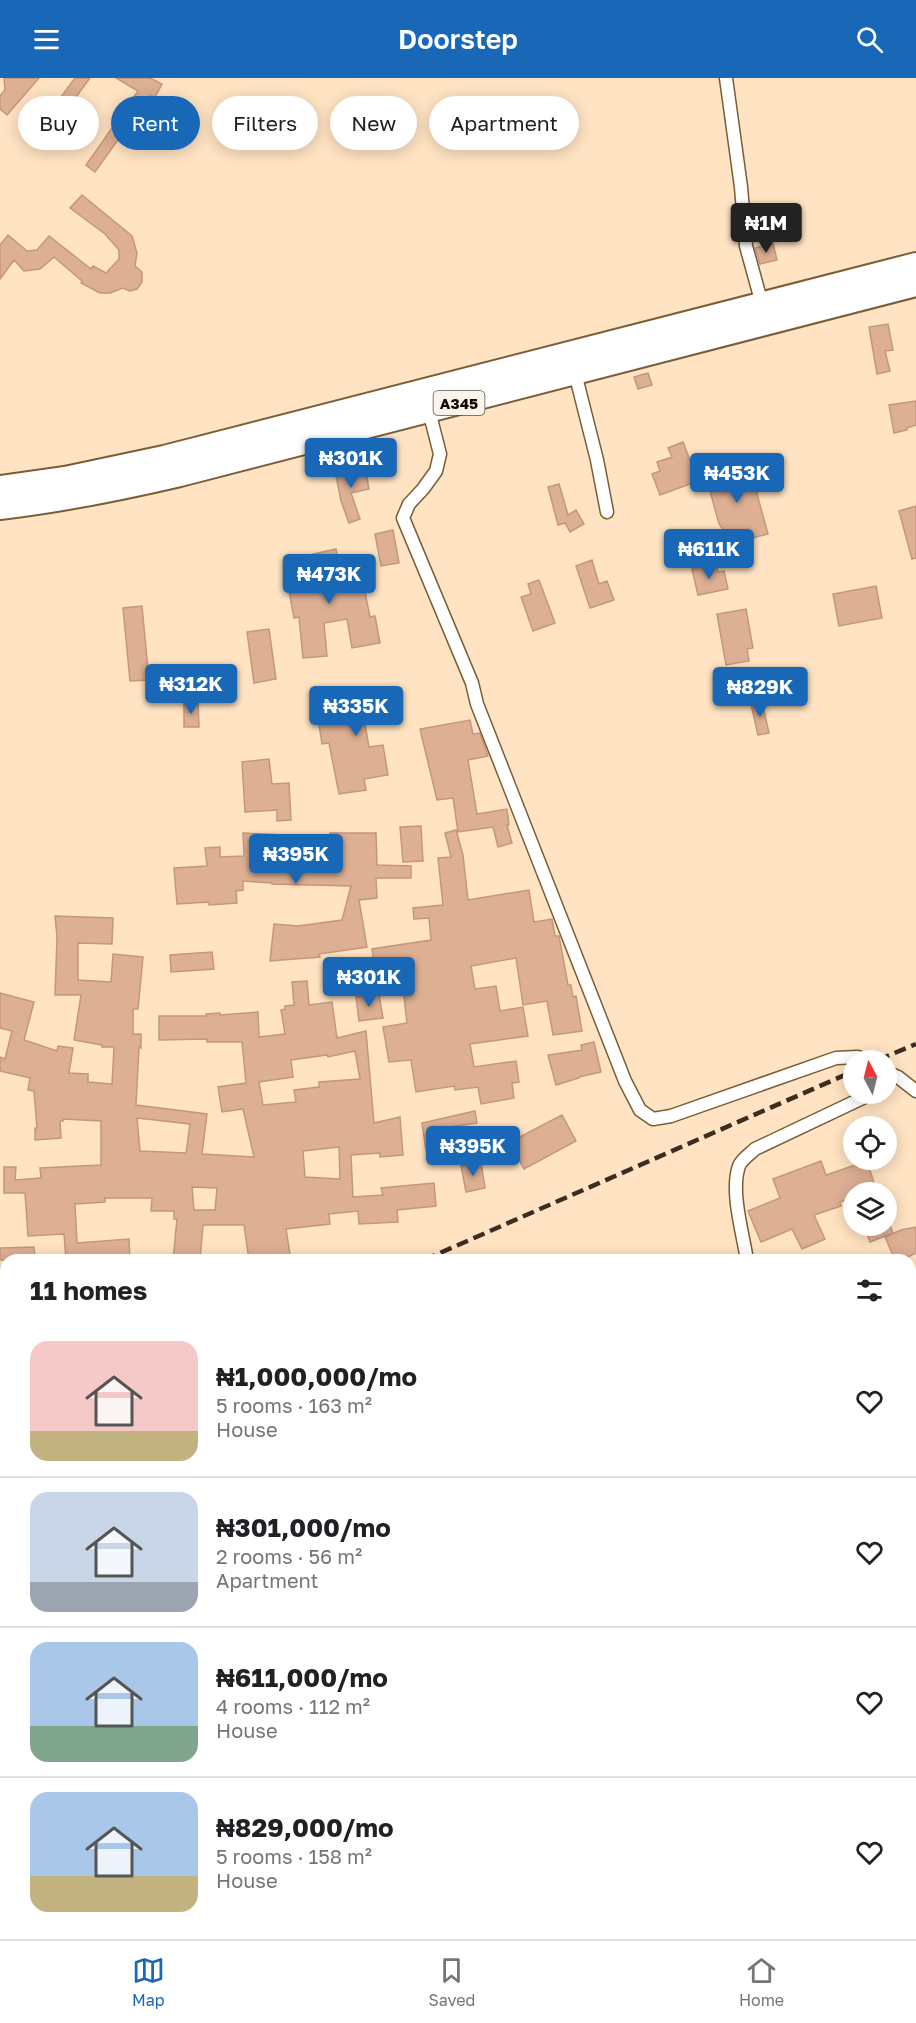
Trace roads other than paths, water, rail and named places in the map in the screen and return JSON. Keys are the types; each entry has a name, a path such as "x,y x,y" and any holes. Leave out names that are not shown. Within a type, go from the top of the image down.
{"highway":[{"name":"A345","path":"0,508 57,501 137,485 429,411 572,363 762,304 916,264"},
{"name":"A345","path":"0,487 65,478 165,457 916,285"}],"street":[{"path":"726,78 741,187 746,246 762,304"},
{"path":"572,363 597,460 607,512"},
{"path":"429,411 441,454 436,471 409,504 403,518 472,683 477,704 625,1081 640,1110 653,1119 671,1116 836,1058 843,1058"},
{"path":"897,1077 916,1091"},
{"path":"746,1254 738,1199 739,1164 755,1149 850,1104"}],"railway":[{"path":"897,1052 916,1044"},
{"path":"438,1254 843,1076"}]}
